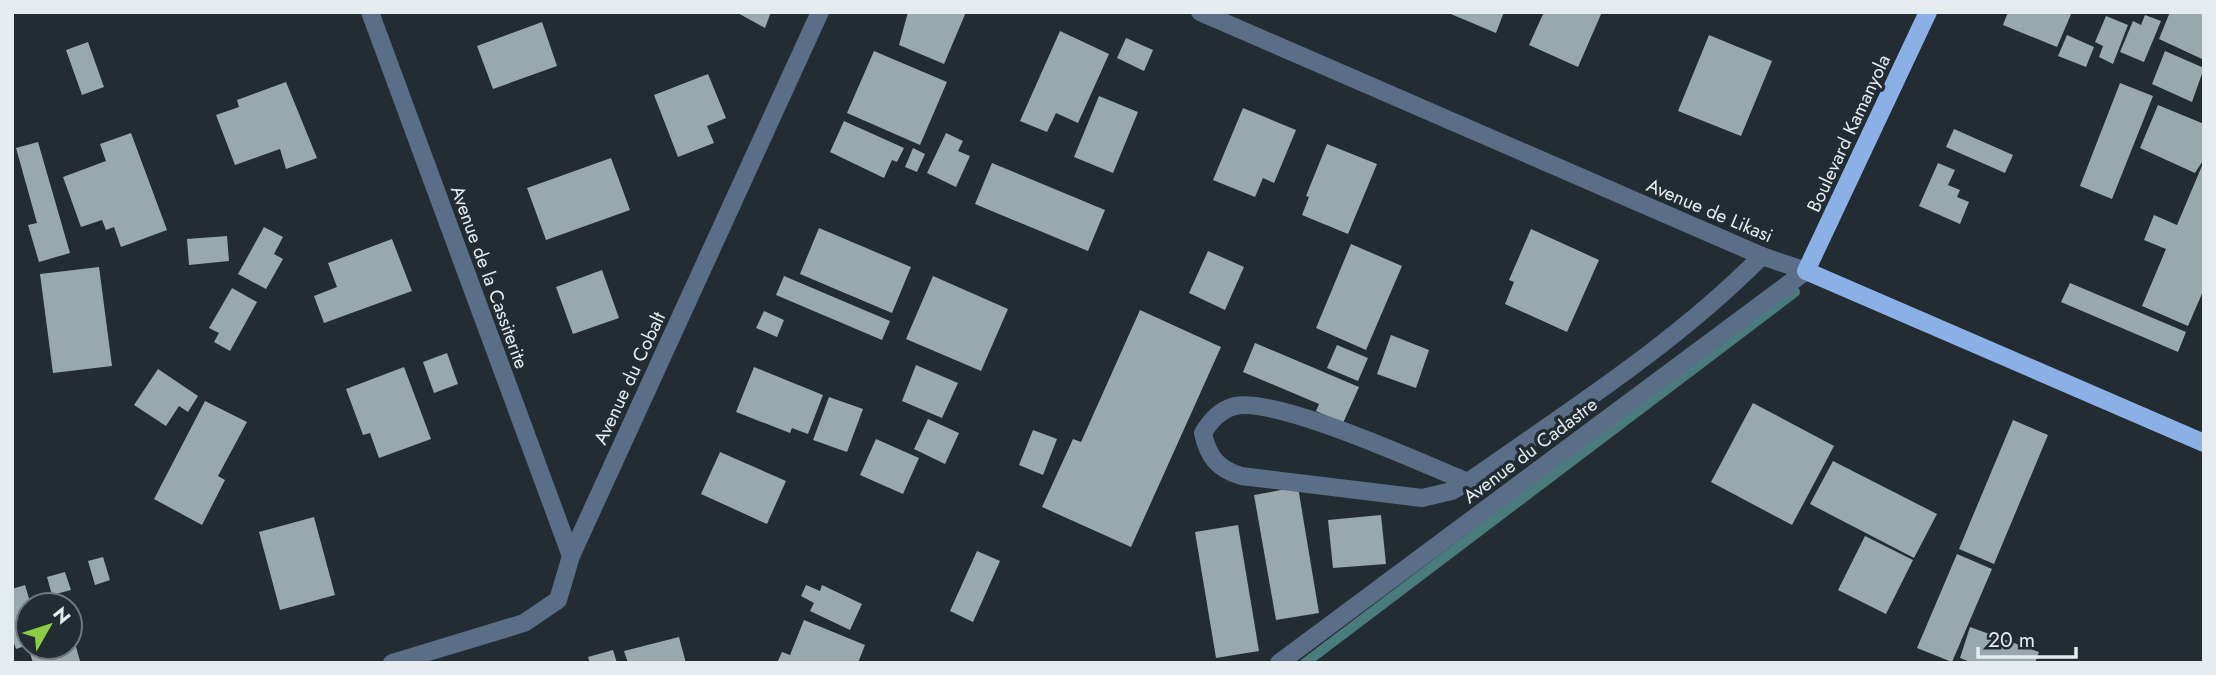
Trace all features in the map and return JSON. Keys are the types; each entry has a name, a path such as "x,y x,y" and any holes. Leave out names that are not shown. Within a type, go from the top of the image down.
{"main road":[{"name":"Boulevard Kamanyola","path":"1806,271 1928,12"},
{"name":"Avenue de Likasi","path":"1806,271 2204,443"}],"street":[{"name":"Avenue de la Cassiterite","path":"370,12 571,556"},
{"name":"Avenue du Cobalt","path":"392,663 524,623 558,600 571,556 820,12"},
{"name":"Avenue de Likasi","path":"1200,12 1762,256 1806,271"},
{"path":"1468,482 1276,409 1236,406 1222,411 1203,433 1207,450 1215,462 1226,471 1241,476 1422,498 1452,491 1468,482 1661,346 1724,295 1762,256"},
{"name":"Avenue du Cadastre","path":"1279,663 1806,271"}],"building":[{"path":"736,12 771,12 765,28"},
{"path":"908,12 966,12 944,64 899,45"},
{"path":"1446,12 1504,12 1496,33"},
{"path":"1544,12 1602,12 1578,67 1529,45"},
{"path":"2008,12 2072,12 2057,47 2003,25"},
{"path":"2170,12 2204,12 2202,59 2159,39"},
{"path":"2145,15 2161,21 2144,62 2120,52 2133,21 2141,25"},
{"path":"2106,16 2128,25 2113,64 2099,57 2103,46 2095,42"},
{"path":"542,22 557,66 493,89 477,46"},
{"path":"1060,31 1109,54 1078,123 1056,113 1047,132 1020,121"},
{"path":"1709,35 1772,61 1741,136 1678,111"},
{"path":"2067,35 2094,47 2086,67 2058,56"},
{"path":"1126,38 1153,50 1144,71 1117,58"},
{"path":"88,42 104,87 82,95 66,50"},
{"path":"874,51 947,82 920,145 847,113"},
{"path":"2165,51 2204,68 2192,102 2152,84"},
{"path":"708,74 726,118 707,126 714,143 678,157 654,95"},
{"path":"286,82 317,158 286,169 280,149 235,165 216,115 239,107 237,100"},
{"path":"2120,83 2153,96 2112,199 2080,186"},
{"path":"1099,96 1138,112 1113,173 1074,157"},
{"path":"2158,105 2204,124 2204,159 2195,173 2140,148"},
{"path":"1243,108 1296,130 1274,183 1263,178 1255,197 1213,180"},
{"path":"844,121 904,148 897,162 892,160 884,178 830,152"},
{"path":"1954,129 2013,155 2005,173 1946,147"},
{"path":"131,133 167,230 121,247 114,227 106,230 102,220 81,227 63,177 106,161 100,144"},
{"path":"946,133 963,141 958,151 970,156 956,187 927,173"},
{"path":"38,142 70,253 39,262 28,225 37,223 16,148"},
{"path":"1327,144 1377,164 1348,234 1302,215 1309,197 1306,196"},
{"path":"913,148 925,154 917,172 905,167"},
{"path":"611,158 630,210 546,240 527,188"},
{"path":"2204,161 2204,289 2188,326 2142,306 2166,249 2144,240 2154,215 2177,225"},
{"path":"992,163 1105,210 1088,251 975,204"},
{"path":"1938,163 1955,170 1948,185 1960,190 1957,197 1969,202 1960,224 1919,206"},
{"path":"264,227 283,237 274,254 283,259 266,289 238,274"},
{"path":"819,228 911,267 892,313 800,274"},
{"path":"1531,229 1599,260 1567,332 1505,304 1514,282 1509,280"},
{"path":"227,236 229,261 189,265 187,239"},
{"path":"392,239 412,291 324,323 314,296 337,287 328,263"},
{"path":"1351,244 1402,266 1366,350 1316,328"},
{"path":"1208,251 1244,267 1225,310 1189,293"},
{"path":"99,267 112,366 53,373 40,274"},
{"path":"602,270 619,318 573,334 556,287"},
{"path":"784,276 890,321 882,340 776,295"},
{"path":"933,276 1008,309 981,371 906,339"},
{"path":"2070,283 2186,332 2178,352 2061,302"},
{"path":"232,288 257,302 230,351 214,342 219,333 209,328"},
{"path":"1140,310 1221,347 1131,547 1042,507 1073,439 1081,442"},
{"path":"764,311 784,320 777,337 756,328"},
{"path":"1391,335 1429,350 1416,388 1377,374"},
{"path":"1255,343 1359,387 1343,423 1316,411 1319,404 1243,372"},
{"path":"1337,345 1368,358 1358,381 1327,368"},
{"path":"447,353 458,384 434,393 423,362"},
{"path":"916,365 958,383 942,418 902,401"},
{"path":"404,367 431,439 379,458 370,433 363,435 346,389"},
{"path":"754,367 823,395 808,434 792,428 790,433 736,412"},
{"path":"158,369 198,396 188,412 179,406 166,426 134,405"},
{"path":"829,397 863,409 847,452 813,440"},
{"path":"205,401 247,422 218,476 225,480 202,525 154,499"},
{"path":"1753,403 1834,446 1792,525 1711,482"},
{"path":"928,419 959,433 945,464 914,449"},
{"path":"2013,420 2048,435 1994,564 1959,549"},
{"path":"1033,430 1057,439 1043,475 1019,465"},
{"path":"876,439 919,458 903,494 860,475"},
{"path":"720,452 786,481 767,524 701,494"},
{"path":"1833,461 1937,514 1914,558 1810,504"},
{"path":"1298,487 1319,613 1276,620 1254,495"},
{"path":"1381,515 1386,564 1333,568 1328,520"},
{"path":"314,517 335,595 280,610 259,532"},
{"path":"1238,525 1259,651 1216,658 1195,532"},
{"path":"1865,536 1913,560 1886,614 1838,590"},
{"path":"977,551 1000,561 973,622 950,611"},
{"path":"1957,554 1992,569 1952,662 1917,648"},
{"path":"103,557 110,580 95,585 88,561"},
{"path":"65,572 71,590 51,591 47,577"},
{"path":"25,585 27,591 14,591 14,643 12,637 12,589"},
{"path":"806,585 820,591 822,585 862,604 850,630 810,611 814,603 801,596"},
{"path":"804,620 865,645 858,663 777,663 782,652 790,655"},
{"path":"1970,627 2039,652 2035,663 1973,663 1960,658"},
{"path":"679,637 686,663 628,663 624,651"},
{"path":"613,650 617,663 590,663 588,657"},
{"path":"32,661 80,661 33,663"}],"waterway":[{"path":"1305,663 1795,292"}]}
